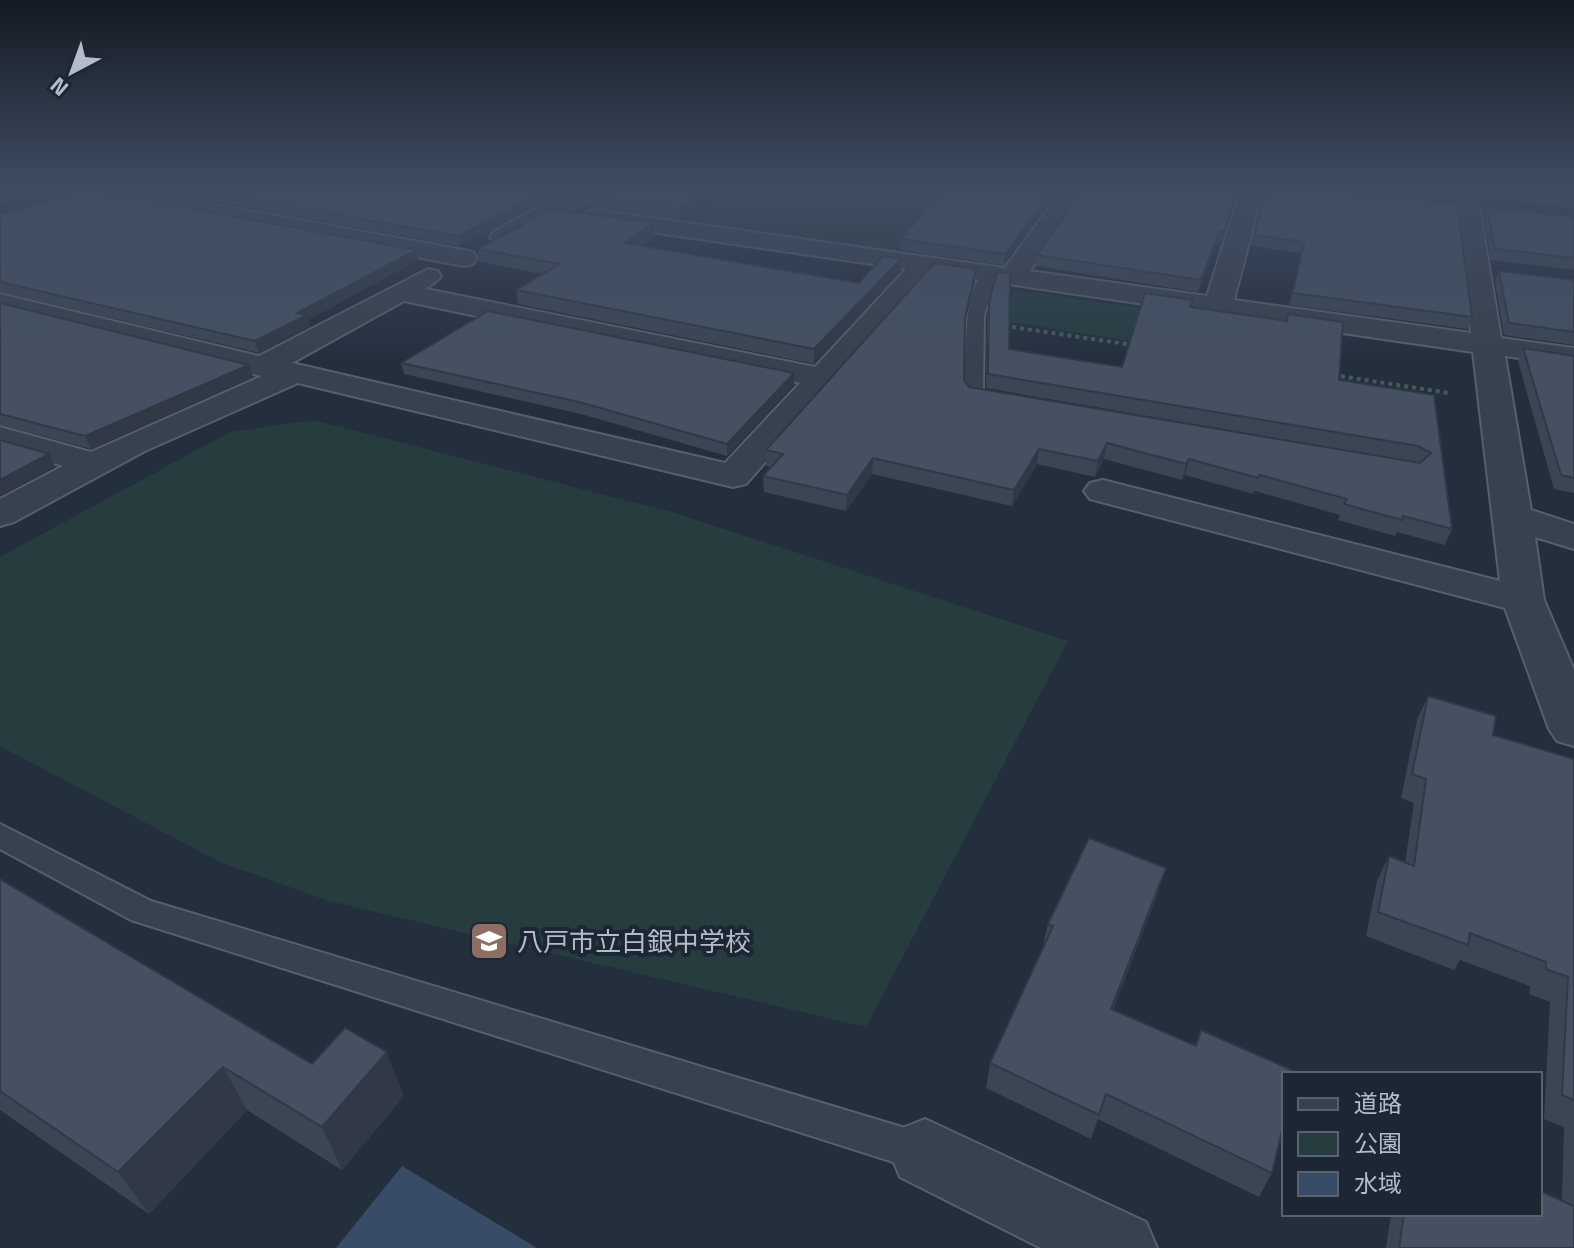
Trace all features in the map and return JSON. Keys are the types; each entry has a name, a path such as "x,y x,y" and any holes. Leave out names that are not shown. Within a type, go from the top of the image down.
{"street":[{"path":"391,244 464,258"},
{"path":"0,514 280,370 401,292 489,244"},
{"path":"781,244 1574,357"},
{"path":"1001,276 1027,244"},
{"path":"1218,307 1236,244"},
{"path":"1481,244 1490,270 1487,345 1523,600 1574,729"},
{"path":"5,307 91,322 202,354 733,476 925,265"},
{"path":"401,292 822,378"},
{"path":"0,437 96,464"},
{"path":"1103,491 1523,600"},
{"path":"1513,517 1574,537"},
{"path":"925,1153 1120,1248"}],"lane":[{"path":"1001,276 985,281 976,321 974,395 1021,403"},
{"path":"0,835 142,911 925,1153"}],"path":[{"path":"976,321 1133,345"},
{"path":"1321,374 1494,400"}],"green space":[{"path":"838,244 901,244 894,252"},
{"path":"1015,290 1239,322 1233,357 996,320"},
{"path":"314,420 675,513 1068,641 866,1027 329,901 222,863 0,746 0,557 230,432"}],"water":[{"path":"402,1166 537,1248 336,1248"}],"building":[{"path":"0,244 385,244 416,250 297,313 307,315 255,341 0,282"},
{"path":"487,244 632,244 859,283 883,256 901,259 814,349 516,290 560,264 478,249"},
{"path":"937,244 1012,244 1005,254"},
{"path":"1044,244 1215,244 1201,280 1037,255"},
{"path":"1304,244 1462,244 1472,317 1293,293"},
{"path":"1494,244 1574,244 1574,258 1495,249"},
{"path":"934,263 976,269 965,317 964,380 969,387 1420,463 1431,453 1418,446 988,374 989,303 997,272 1010,274 1009,349 1122,367 1145,293 1193,300 1190,307 1287,321 1288,314 1343,322 1339,380 1434,395 1452,529 1403,516 1402,520 1344,504 1347,499 1260,475 1258,478 1189,459 1186,464 1107,443 1098,461 1039,449 1014,490 873,458 847,495 763,476 783,454 766,450"},
{"path":"1499,271 1574,280 1574,332 1509,323"},
{"path":"0,303 249,365 85,436 0,414"},
{"path":"488,311 794,373 727,444 579,402 401,363"},
{"path":"1523,348 1574,356 1574,478 1561,475"},
{"path":"0,440 49,454 0,480"},
{"path":"1428,696 1496,716 1493,735 1574,759 1574,1100 1562,1095 1568,977 1546,969 1546,962 1470,933 1468,945 1378,912 1389,856 1414,866 1426,779 1412,774"},
{"path":"1089,838 1166,868 1111,1009 1196,1046 1201,1030 1296,1072 1282,1072 1282,1130 1272,1173 1106,1094 1099,1115 990,1063 1053,926 1048,924"},
{"path":"0,879 312,1064 345,1028 387,1052 322,1127 223,1067 118,1172 0,1091"},
{"path":"1542,1192 1574,1206 1574,1248 1399,1248 1404,1216 1542,1216"}],"place":[{"name":"八戸市立白銀中学校","path":"489,941"}]}
